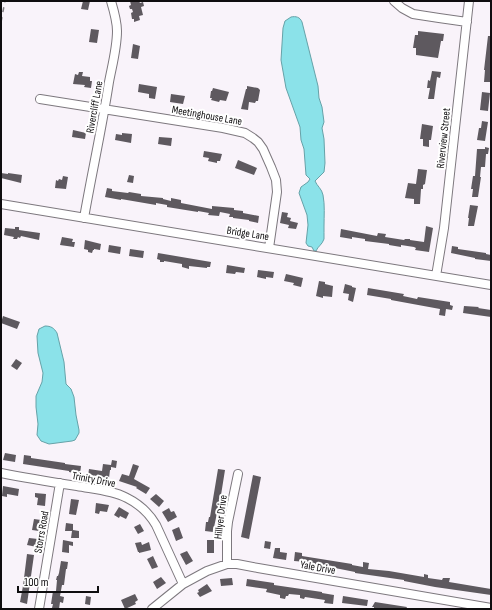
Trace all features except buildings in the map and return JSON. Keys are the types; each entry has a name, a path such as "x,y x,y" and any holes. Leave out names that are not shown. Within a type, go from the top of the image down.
{"street":[{"name":"Rivercliff Lane","path":"84,218 105,110 117,31 116,17 111,1"},
{"path":"394,1 412,14 467,22"},
{"name":"Riverview Street","path":"436,276 444,228 469,1"},
{"name":"Meetinghouse Lane","path":"40,99 223,128 245,133 253,138 263,149 276,180 277,192 269,248"},
{"name":"Bridge Lane","path":"1,204 491,285"},
{"name":"Trinity Drive","path":"1,473 108,491 126,497 151,516 182,584"},
{"name":"Hillyer Drive","path":"227,564 228,522 238,474"},
{"name":"Storrs Road","path":"39,609 60,483"},
{"name":"Yale Drive","path":"154,609 182,584 207,571 227,564 237,564 491,608"}],"water":[{"path":"291,17 298,17 302,22 318,86 324,122 322,128 324,139 324,172 315,181 322,191 324,199 324,239 316,251 314,251 312,247 308,246 306,243 308,225 307,215 299,193 301,187 310,179 306,175 304,149 301,140 300,127 286,88 281,60 283,28 285,21"},
{"path":"49,326 57,333 64,362 66,384 71,389 74,397 79,433 75,440 72,441 49,444 41,441 37,435 38,424 36,396 42,382 43,373 38,353 37,336 39,329"}],"railway":[{"path":"1,22 5,1"}]}
